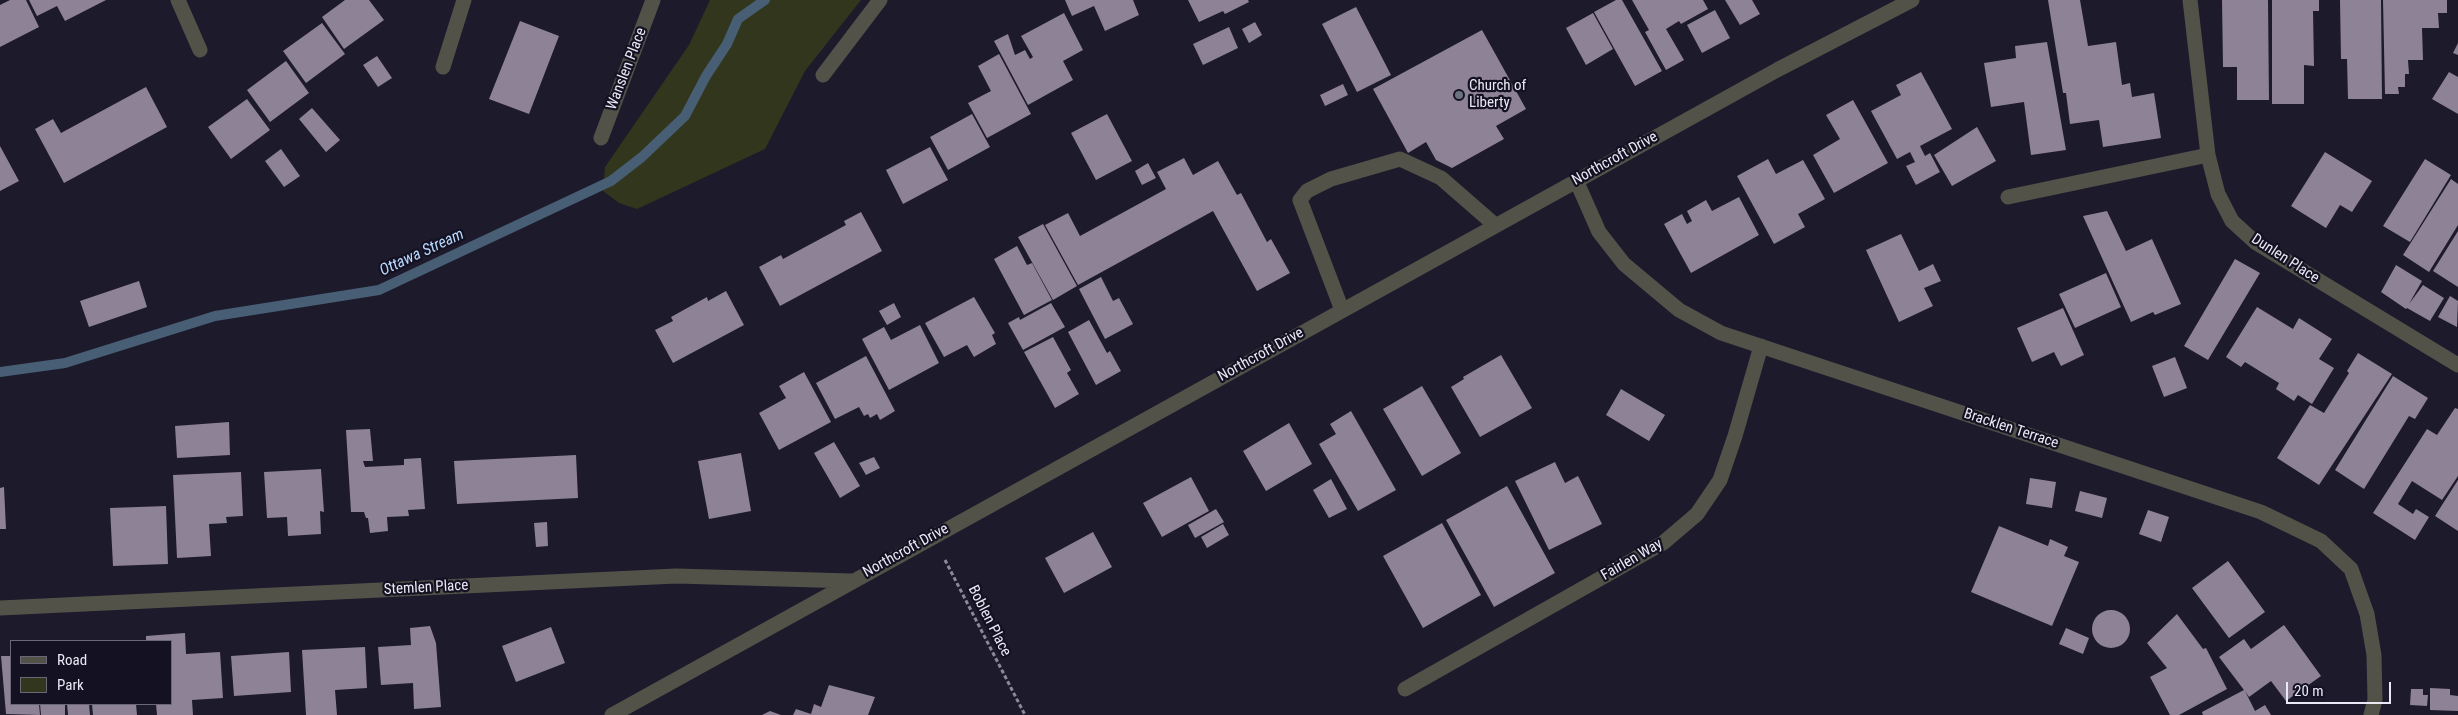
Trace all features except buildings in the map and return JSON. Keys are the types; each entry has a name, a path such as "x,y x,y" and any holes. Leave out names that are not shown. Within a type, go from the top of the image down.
{"street":[{"path":"178,0 200,50"},
{"path":"443,67 464,0"},
{"name":"Wanslen Place","path":"601,138 653,0"},
{"path":"823,75 880,0"},
{"name":"Northcroft Drive","path":"612,715 1576,180 1777,70 1912,0"},
{"name":"Dunlen Place","path":"2190,0 2208,155 2218,194 2232,220 2256,242 2458,365"},
{"path":"2008,197 2208,155"},
{"path":"1342,310 1300,200 1307,191 1331,179 1400,159 1441,178 1495,225"},
{"name":"Bracklen Terrace","path":"1576,180 1599,232 1624,264 1679,310 1721,332 2260,512 2321,541 2351,569 2367,614 2374,655 2375,700 2371,715"},
{"name":"Fairlen Way","path":"1405,689 1663,543 1697,514 1720,480 1761,346"},
{"name":"Stemlen Place","path":"0,608 676,576 852,581"}],"path":[{"name":"Boblen Place","path":"933,537 1025,715"}],"green space":[{"path":"710,0 861,0 805,71 765,149 637,209 619,203 603,191 605,167 689,45"}],"waterway":[{"name":"Ottawa Stream","path":"0,372 65,363 215,316 379,290 611,181 642,157 685,116 706,76 727,44 738,19 765,0"}],"place":[{"name":"Church of Liberty","path":"1459,95"}]}
